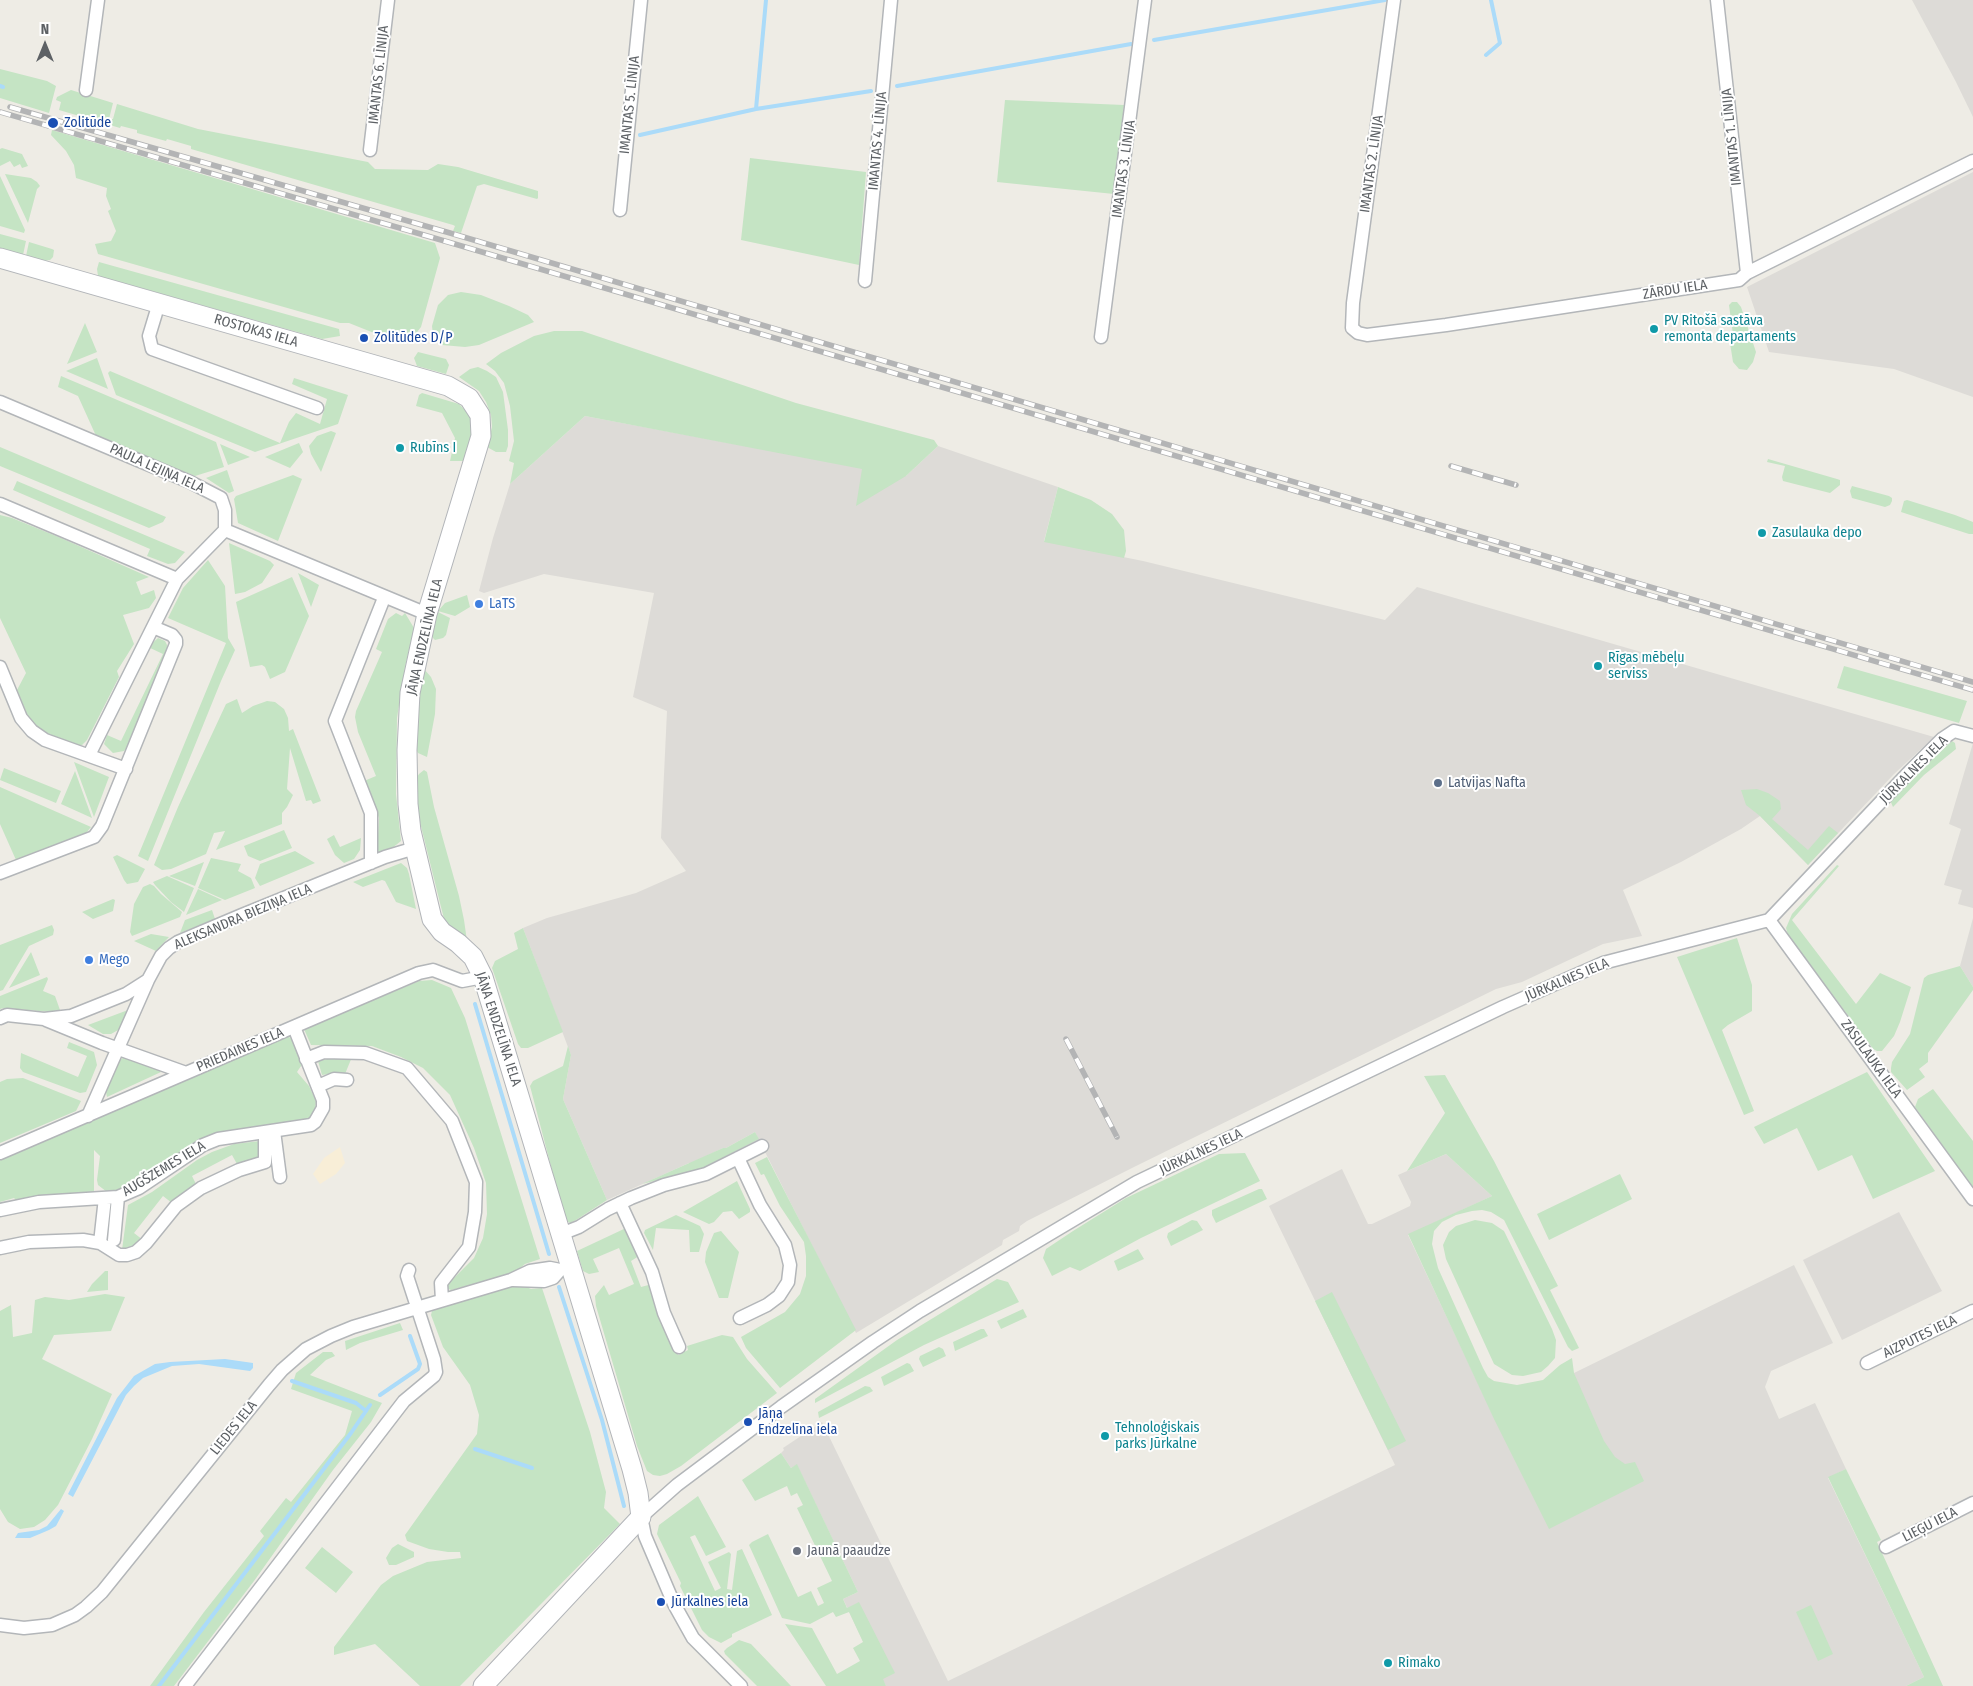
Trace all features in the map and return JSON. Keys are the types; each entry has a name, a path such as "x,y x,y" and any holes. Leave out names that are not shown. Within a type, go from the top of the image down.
{"street":[{"path":"86,90 98,0"},
{"name":"IMANTAS 6. LĪNIJA","path":"370,150 388,0"},
{"name":"IMANTAS 5. LĪNIJA","path":"620,210 641,0"},
{"name":"IMANTAS 4. LĪNIJA","path":"864,282 891,0"},
{"name":"IMANTAS 3. LĪNIJA","path":"1101,337 1145,0"},
{"name":"IMANTAS 2. LĪNIJA","path":"1352,328 1353,303 1394,0"},
{"name":"IMANTAS 1. LĪNIJA","path":"1718,0 1747,273"},
{"name":"ZĀRDU IELA","path":"1352,328 1367,335 1446,325 1739,280 1747,273 1973,161"},
{"name":"ROSTOKAS IELA","path":"0,258 448,386 469,398 476,406 480,415 481,436"},
{"path":"159,303 149,336 152,348 317,408"},
{"name":"PAULA LEJIŅA IELA","path":"0,402 190,482 221,498 225,510 225,530"},
{"name":"JĀŅA ENDZELĪNA IELA","path":"481,436 427,614 410,693 408,804 415,848 432,919 442,932 473,957 483,977 561,1234 566,1268 632,1469 641,1517"},
{"path":"0,504 177,579"},
{"path":"88,755 177,579 225,530 384,598 427,614"},
{"path":"371,863 371,813 336,721 384,598"},
{"path":"0,873 94,837 102,826 176,644 176,640 172,635 153,627"},
{"path":"0,667 21,718 32,731 45,740 126,769"},
{"name":"JŪRKALNES IELA","path":"483,1686 641,1517 677,1485 781,1407 920,1311 1137,1182 1504,1008 1603,963 1769,920 1910,771 1942,740 1954,731 1973,736"},
{"name":"ALEKSANDRA BIEZIŅA IELA","path":"0,1018 7,1015 44,1019 71,1016 126,994 148,980 162,956 178,942 371,863 415,848"},
{"name":"ZASULAUKA IELA","path":"1769,920 1973,1199"},
{"name":"PRIEDAINES IELA","path":"0,1153 419,973 433,970 462,981 483,977"},
{"path":"88,1116 148,980"},
{"path":"44,1019 186,1073"},
{"name":"AUGŠZEMES IELA","path":"0,1210 39,1202 118,1197 139,1188 203,1145 218,1138 311,1125 315,1122 323,1108 323,1100 294,1027"},
{"path":"306,1059 324,1052 365,1053 407,1068 452,1122 476,1182 475,1212 469,1247 440,1283 442,1300"},
{"path":"318,1086 334,1079 347,1080"},
{"path":"269,1132 280,1177"},
{"path":"0,1248 38,1242 83,1240 100,1243 119,1255 128,1255 136,1252 146,1243 176,1206 201,1188 239,1170 265,1162 269,1132"},
{"path":"561,1234 579,1227 620,1203 664,1185 706,1174 762,1146"},
{"path":"738,1158 760,1205 785,1245 790,1265 788,1282 779,1296 767,1305 740,1318"},
{"path":"114,1240 118,1197"},
{"path":"100,1243 105,1198"},
{"path":"620,1203 652,1272 664,1313 679,1347"},
{"name":"LIEDES IELA","path":"0,1625 24,1628 52,1625 75,1615 86,1607 102,1592 282,1370 306,1349 331,1336 417,1307 511,1280 530,1271 566,1268"},
{"path":"185,1686 404,1401 434,1376 436,1372 434,1359 407,1276 409,1270"},
{"name":"AIZPUTES IELA","path":"1867,1363 1973,1312"},
{"name":"LIEĢU IELA","path":"1886,1547 1973,1503"},
{"path":"641,1517 645,1536 683,1621 693,1638 741,1686"}],"shaded area":[{"path":"1912,0 1973,0 1973,117 1956,82"},
{"path":"1973,172 1973,397 1894,369 1769,352 1747,287"},
{"path":"585,416 906,476 938,446 1058,487 1044,541 1143,561 1385,620 1417,587 1934,737 1894,774 1808,865 1760,816 1741,829 1681,862 1623,890 1642,936 1603,944 1522,982 1496,989 1027,1221 1020,1226 1019,1231 1003,1240 1002,1245 856,1333 755,1132 726,1148 607,1200 563,1099 571,1055 523,928 547,918 636,893 686,871 661,838 667,711 633,697 654,593 544,574 484,593 479,591 510,484"},
{"path":"1973,743 1973,908 1958,904 1962,890 1944,885 1961,829 1949,824"},
{"path":"1973,918 1973,987 1960,966"},
{"path":"1446,1154 1492,1196 1408,1235 1493,1415 1794,1265 1833,1343 1771,1371 1765,1387 1779,1419 1815,1403 1846,1469 1828,1478 1924,1677 1906,1686 886,1686 843,1599 858,1592 797,1465 791,1468 781,1453 784,1450 783,1448 822,1422 948,1681 1395,1465 1269,1206 1342,1169 1368,1224 1372,1224 1410,1206 1411,1202 1398,1175"},
{"path":"1899,1212 1942,1291 1842,1340 1803,1260"}],"green space":[{"path":"0,69 47,81 56,86 49,113 0,98"},
{"path":"71,90 113,103 109,119 113,119 117,104 198,129 368,162 375,169 428,170 438,164 458,167 538,191 538,198 484,184 477,186 461,233 453,231 455,226 453,225 191,149 191,146 167,139 166,141 137,133 137,130 121,126 120,128 59,110 61,102 56,100 57,97"},
{"path":"1005,100 1124,105 1114,194 997,182"},
{"path":"52,130 435,243 440,258 421,327 410,341 375,331 374,333 349,323 340,323 98,254 95,244 111,241 116,231 108,211 111,209 106,196 107,188 76,178 74,165 66,151 51,135"},
{"path":"0,149 22,154 28,166 22,168 20,164 14,167 10,161 0,166"},
{"path":"750,158 866,172 859,265 741,240"},
{"path":"5,174 31,178 40,186 37,189 28,223"},
{"path":"0,176 25,230 24,233 0,226"},
{"path":"0,234 26,241 23,255 0,249"},
{"path":"29,242 54,250 53,257 50,260 43,261 26,256"},
{"path":"99,262 339,329 340,336 322,339 98,276"},
{"path":"461,292 481,295 509,306 528,315 534,322 479,345 465,347 442,345 434,340 432,326 438,305 448,295"},
{"path":"1732,302 1737,302 1741,307 1756,352 1753,362 1747,370 1739,369 1733,362 1730,343 1734,342 1729,305"},
{"path":"85,323 97,352 67,364"},
{"path":"554,331 582,331 796,403 934,440 938,446 906,476 856,506 862,469 585,416 510,484 514,463 509,461 514,441 510,406 504,383 495,371 486,364 501,353 534,336"},
{"path":"418,352 446,359 449,365 446,374 417,366 414,358"},
{"path":"97,358 108,389 66,371"},
{"path":"478,367 496,377 503,392 508,430 506,452 496,452 487,447 492,427 491,415 486,402 479,391 459,377 470,369"},
{"path":"110,371 280,443 289,422 296,413 320,424 327,399 292,384 294,378 348,395 338,424 255,452 116,395 108,373"},
{"path":"61,376 216,442 224,467 195,476 97,438 78,396 58,387"},
{"path":"422,393 459,404 468,413 472,420 473,430 466,461 450,461 455,438 442,413 416,406 419,395"},
{"path":"331,431 336,433 321,472 311,454 309,446 317,436"},
{"path":"299,443 303,452 290,468 265,457"},
{"path":"220,444 250,457 228,465"},
{"path":"0,447 166,517 163,522 149,528 0,466"},
{"path":"1768,459 1840,480 1840,485 1830,493 1783,481 1782,477 1785,466 1767,462"},
{"path":"227,470 234,491 229,493 206,478"},
{"path":"293,475 302,479 278,541 238,523 234,499 236,496"},
{"path":"17,481 185,552 175,563 168,564 147,556 150,549 13,490"},
{"path":"1852,486 1889,496 1892,498 1892,501 1890,505 1885,507 1852,498 1850,491"},
{"path":"1058,487 1091,500 1112,514 1124,530 1126,551 1124,558 1044,542"},
{"path":"1907,500 1973,522 1973,534 1901,512 1904,501"},
{"path":"0,515 61,538 149,577 136,582 141,595 154,590 156,598 149,608 123,615 134,644 117,671 119,677 87,740 82,745 75,745 49,734 35,725 27,714 17,690 26,673 0,618"},
{"path":"229,543 270,561 274,565 262,583 245,592 235,594"},
{"path":"208,560 225,586 228,638 235,650 148,861 138,856 226,643 168,618 183,588"},
{"path":"298,573 319,585 311,607"},
{"path":"292,577 309,616 285,672 270,679 265,667 262,665 250,667 236,602"},
{"path":"467,595 470,607 455,616 438,611 445,603"},
{"path":"438,612 450,618 446,635 435,640 432,633"},
{"path":"396,613 402,616 405,613 414,628 405,667 397,718 396,794 401,841 391,849 377,853 379,818 364,781 376,776 358,732 355,717 382,652 376,649 388,619"},
{"path":"158,638 165,641 167,654 130,743 124,751 113,753 104,744 107,735 121,741 163,654 148,647"},
{"path":"1844,666 1967,701 1959,723 1837,688"},
{"path":"424,669 431,677 436,689 435,714 427,757 418,753 415,748 419,690"},
{"path":"237,699 242,713 253,706 267,701 275,702 284,709 288,718 289,731 293,729 321,801 313,804 311,800 306,801 290,748 287,789 293,795 282,813 282,824 216,850 225,831 214,833 206,854 171,869 162,870 154,865 178,807 226,704"},
{"path":"1952,741 1955,743 1956,749 1924,775 1893,807 1890,800"},
{"path":"74,762 109,777 94,817"},
{"path":"4,768 61,791 56,803 0,780"},
{"path":"424,770 427,772 434,807 459,896 467,941 446,926 441,907 416,806 416,779"},
{"path":"75,771 92,818 61,804"},
{"path":"0,787 91,827 86,833 16,860 0,824"},
{"path":"1757,789 1768,793 1780,801 1781,809 1772,819 1808,850 1829,826 1838,833 1808,865 1760,816 1746,805 1741,790"},
{"path":"284,830 292,848 260,861 248,856 244,846"},
{"path":"334,835 340,847 361,838 360,850 354,859 344,863 335,855 327,839"},
{"path":"295,851 315,863 260,886 255,878 260,864"},
{"path":"117,855 145,869 138,882 127,884 113,857"},
{"path":"211,858 241,864 238,871 251,878 255,888 225,900 198,888"},
{"path":"204,862 195,886 169,876"},
{"path":"401,863 407,868 409,874 416,909 396,902 385,881 382,880 363,887 353,882"},
{"path":"1837,865 1839,866 1792,920 1856,1004 1880,973 1911,987 1894,1036 1882,1051 1873,1049 1788,935 1786,928 1792,914"},
{"path":"167,876 194,888 184,912 171,902 153,882"},
{"path":"150,884 182,912 180,917 132,936 130,932 134,904 143,887"},
{"path":"198,889 222,900 186,915"},
{"path":"113,899 115,900 113,911 93,919 82,912"},
{"path":"212,910 215,919 180,933 185,920"},
{"path":"52,925 53,935 29,946 3,990 0,991 0,945"},
{"path":"523,928 563,1032 528,1048 521,1048 518,1044 492,968 495,961 518,949 514,933"},
{"path":"151,934 169,937 156,951 134,941"},
{"path":"1737,938 1752,985 1752,1011 1722,1030 1754,1111 1744,1115 1677,957"},
{"path":"31,952 40,975 9,988"},
{"path":"1960,966 1973,990 1928,1053 1928,1062 1919,1069 1925,1077 1907,1090 1891,1072 1891,1068 1892,1062 1910,1034 1924,978 1928,975"},
{"path":"47,977 48,979 43,991 55,996 60,1010 51,1012 0,1009 0,996"},
{"path":"432,980 451,988 465,1018 540,1259 525,1264 514,1273 451,1290 446,1288 448,1284 474,1258 483,1238 487,1214 486,1183 474,1148 450,1095 423,1068 401,1057 372,1046 311,1045 304,1029 419,981"},
{"path":"128,1010 120,1029 111,1034 103,1034 88,1025"},
{"path":"287,1035 297,1044 303,1063 297,1072 309,1086 316,1101 315,1112 307,1120 245,1129 153,1173 140,1175 124,1188 117,1191 107,1192 98,1185 100,1156 94,1150 94,1192 43,1195 16,1200 14,1198 0,1202 0,1158"},
{"path":"69,1042 94,1052 97,1065 86,1092 80,1093 23,1072 20,1068 21,1053 78,1077 87,1056 67,1048"},
{"path":"568,1046 571,1055 563,1099 607,1200 570,1223 565,1220 530,1086 533,1081 563,1066"},
{"path":"125,1057 158,1069 161,1072 107,1097 106,1092 119,1060"},
{"path":"352,1057 345,1074 322,1075 318,1061"},
{"path":"1867,1072 1935,1171 1873,1199 1852,1155 1818,1171 1797,1128 1764,1144 1754,1127"},
{"path":"1445,1075 1494,1161 1558,1286 1550,1290 1579,1348 1572,1351 1568,1347 1504,1220 1491,1212 1482,1210 1472,1211 1456,1215 1442,1222 1434,1231 1432,1244 1438,1268 1483,1368 1488,1377 1494,1381 1517,1385 1543,1380 1560,1365 1572,1358 1574,1373 1604,1441 1615,1457 1625,1464 1635,1462 1644,1481 1549,1529 1494,1419 1408,1234 1492,1196 1446,1154 1407,1171 1445,1113 1424,1076"},
{"path":"23,1078 81,1101 76,1111 0,1143 0,1082 7,1079"},
{"path":"1933,1089 1973,1141 1973,1188 1915,1107 1918,1099"},
{"path":"755,1132 759,1139 699,1170 642,1184 726,1148"},
{"path":"260,1141 262,1157 237,1164 232,1155 192,1176 197,1186 172,1203 163,1196 134,1233 143,1240 132,1249 122,1250 128,1205 152,1192 197,1160 212,1152 234,1144"},
{"path":"1245,1153 1260,1181 1141,1238 1080,1271 1070,1267 1052,1276 1043,1258 1046,1249 1073,1231 1126,1198 1219,1154"},
{"path":"767,1157 856,1330 780,1388 746,1348 741,1337 785,1312 800,1294 806,1276 804,1242 780,1206 764,1174 761,1175 755,1163"},
{"path":"1620,1174 1632,1199 1549,1240 1537,1214"},
{"path":"737,1181 750,1209 750,1212 739,1219 732,1211 723,1212 714,1222 709,1224 683,1212"},
{"path":"1262,1189 1267,1199 1216,1223 1212,1210"},
{"path":"676,1215 700,1226 704,1234 699,1252 690,1252 689,1230 656,1228 653,1250 644,1233 645,1230"},
{"path":"1192,1220 1197,1221 1203,1230 1171,1246 1167,1237 1168,1233"},
{"path":"1475,1220 1492,1223 1504,1231 1552,1329 1556,1340 1555,1358 1541,1372 1523,1376 1512,1375 1494,1364 1446,1259 1443,1245 1449,1232 1456,1226"},
{"path":"626,1228 639,1256 631,1261 641,1287 652,1284 653,1297 663,1327 678,1355 688,1350 687,1346 722,1335 733,1337 747,1359 777,1393 681,1466 660,1476 653,1475 647,1471 637,1446 596,1306 595,1296 604,1285 609,1295 634,1284 619,1248 593,1259 599,1272 589,1274 583,1271 577,1251"},
{"path":"721,1231 739,1252 728,1298 719,1298 705,1262 706,1252 714,1233"},
{"path":"1138,1249 1144,1259 1118,1271 1114,1261"},
{"path":"105,1271 108,1271 108,1290 87,1292 92,1284"},
{"path":"997,1279 1008,1282 1019,1302 924,1345 815,1403 815,1399 897,1340"},
{"path":"522,1285 531,1289 542,1288 590,1432 606,1492 604,1508 620,1524 460,1686 420,1686 375,1644 334,1655 334,1647 381,1585 393,1576 427,1562 461,1558 460,1552 429,1549 407,1541 405,1535 477,1434 479,1415 470,1385 443,1347 431,1315 432,1311 441,1307 509,1286"},
{"path":"1332,1292 1406,1441 1388,1450 1315,1301"},
{"path":"105,1294 125,1297 111,1331 54,1335 42,1359 112,1394 92,1439 58,1505 45,1520 34,1527 20,1529 8,1522 0,1509 0,1311 11,1305 13,1337 32,1333 35,1300 45,1297 69,1300"},
{"path":"1023,1309 1027,1317 1001,1329 997,1321"},
{"path":"400,1323 403,1330 360,1343 346,1350 345,1341"},
{"path":"984,1329 988,1336 955,1351 953,1342"},
{"path":"939,1347 943,1349 946,1356 923,1367 919,1359 920,1356"},
{"path":"323,1352 332,1352 335,1356 326,1360 310,1375 382,1403 371,1422 333,1470 254,1581 174,1686 150,1686 204,1612 264,1536 260,1531 286,1498 291,1502 345,1435 352,1411 291,1389 296,1373"},
{"path":"907,1363 910,1364 914,1371 884,1386 881,1377"},
{"path":"865,1386 870,1387 873,1391 819,1418 818,1412"},
{"path":"781,1453 791,1468 797,1464 858,1592 843,1599 847,1608 859,1602 895,1673 883,1679 886,1686 826,1686 785,1624 812,1628 837,1674 860,1661 853,1648 863,1642 849,1612 836,1617 833,1612 810,1624 782,1618 749,1545 768,1534 798,1597 811,1591 818,1606 824,1603 817,1588 832,1581 797,1508 803,1505 797,1493 791,1496 787,1486 755,1501 742,1480"},
{"path":"1846,1469 1881,1540 1877,1542 1943,1686 1906,1686 1924,1677 1828,1477"},
{"path":"698,1496 726,1547 706,1556 695,1535 690,1537 715,1591 721,1588 708,1562 729,1552 731,1554 727,1589 732,1590 737,1551 742,1549 772,1615 732,1634 732,1637 721,1643 709,1637 702,1630 657,1534 659,1525"},
{"path":"398,1544 414,1552 414,1557 396,1565 389,1565 386,1558 392,1548"},
{"path":"322,1547 353,1572 336,1593 305,1568"},
{"path":"1811,1605 1833,1654 1818,1661 1796,1612"},
{"path":"739,1640 751,1644 791,1686 757,1686 725,1654 724,1651 727,1648"}],"sand":[{"path":"340,1147 345,1163 336,1174 320,1184 313,1174 324,1158"}],"water":[{"path":"225,1359 253,1363 253,1368 250,1371 199,1364 172,1366 143,1378 126,1395 73,1497 68,1494 117,1398 134,1376 155,1364"},
{"path":"61,1509 64,1511 56,1526 30,1538 15,1538 18,1533 39,1530 47,1526"}],"waterway":[{"path":"756,109 766,0"},
{"path":"1154,40 1385,0"},
{"path":"1486,55 1500,43 1491,0"},
{"path":"897,86 1131,44"},
{"path":"640,135 756,109 871,91"},
{"path":"475,1004 549,1254"},
{"path":"559,1287 602,1420 624,1506"},
{"path":"380,1395 418,1369 420,1364 410,1336"},
{"path":"292,1381 356,1403 366,1411"},
{"path":"159,1686 351,1433 370,1405"},
{"path":"475,1449 532,1468"}],"railway":[{"path":"10,107 450,233 1973,682"},
{"path":"0,112 1973,690"},
{"path":"1451,466 1516,485"},
{"path":"1066,1039 1117,1137"}],"place":[{"name":"Zolitūde","path":"53,123"},
{"name":"PV Ritošā sastāva remonta departaments","path":"1654,329"},
{"name":"Zolitūdes D/P","path":"364,338"},
{"name":"Rubīns I","path":"400,448"},
{"name":"Zasulauka depo","path":"1762,533"},
{"name":"LaTS","path":"479,604"},
{"name":"Rīgas mēbeļu serviss","path":"1598,666"},
{"name":"Latvijas Nafta","path":"1438,783"},
{"name":"Mego","path":"89,960"},
{"name":"Jāņa Endzelīna iela","path":"748,1422"},
{"name":"Tehnoloģiskais parks Jūrkalne","path":"1105,1436"},
{"name":"Jaunā paaudze","path":"797,1551"},
{"name":"Jūrkalnes iela","path":"661,1602"},
{"name":"Rimako","path":"1388,1663"}]}
